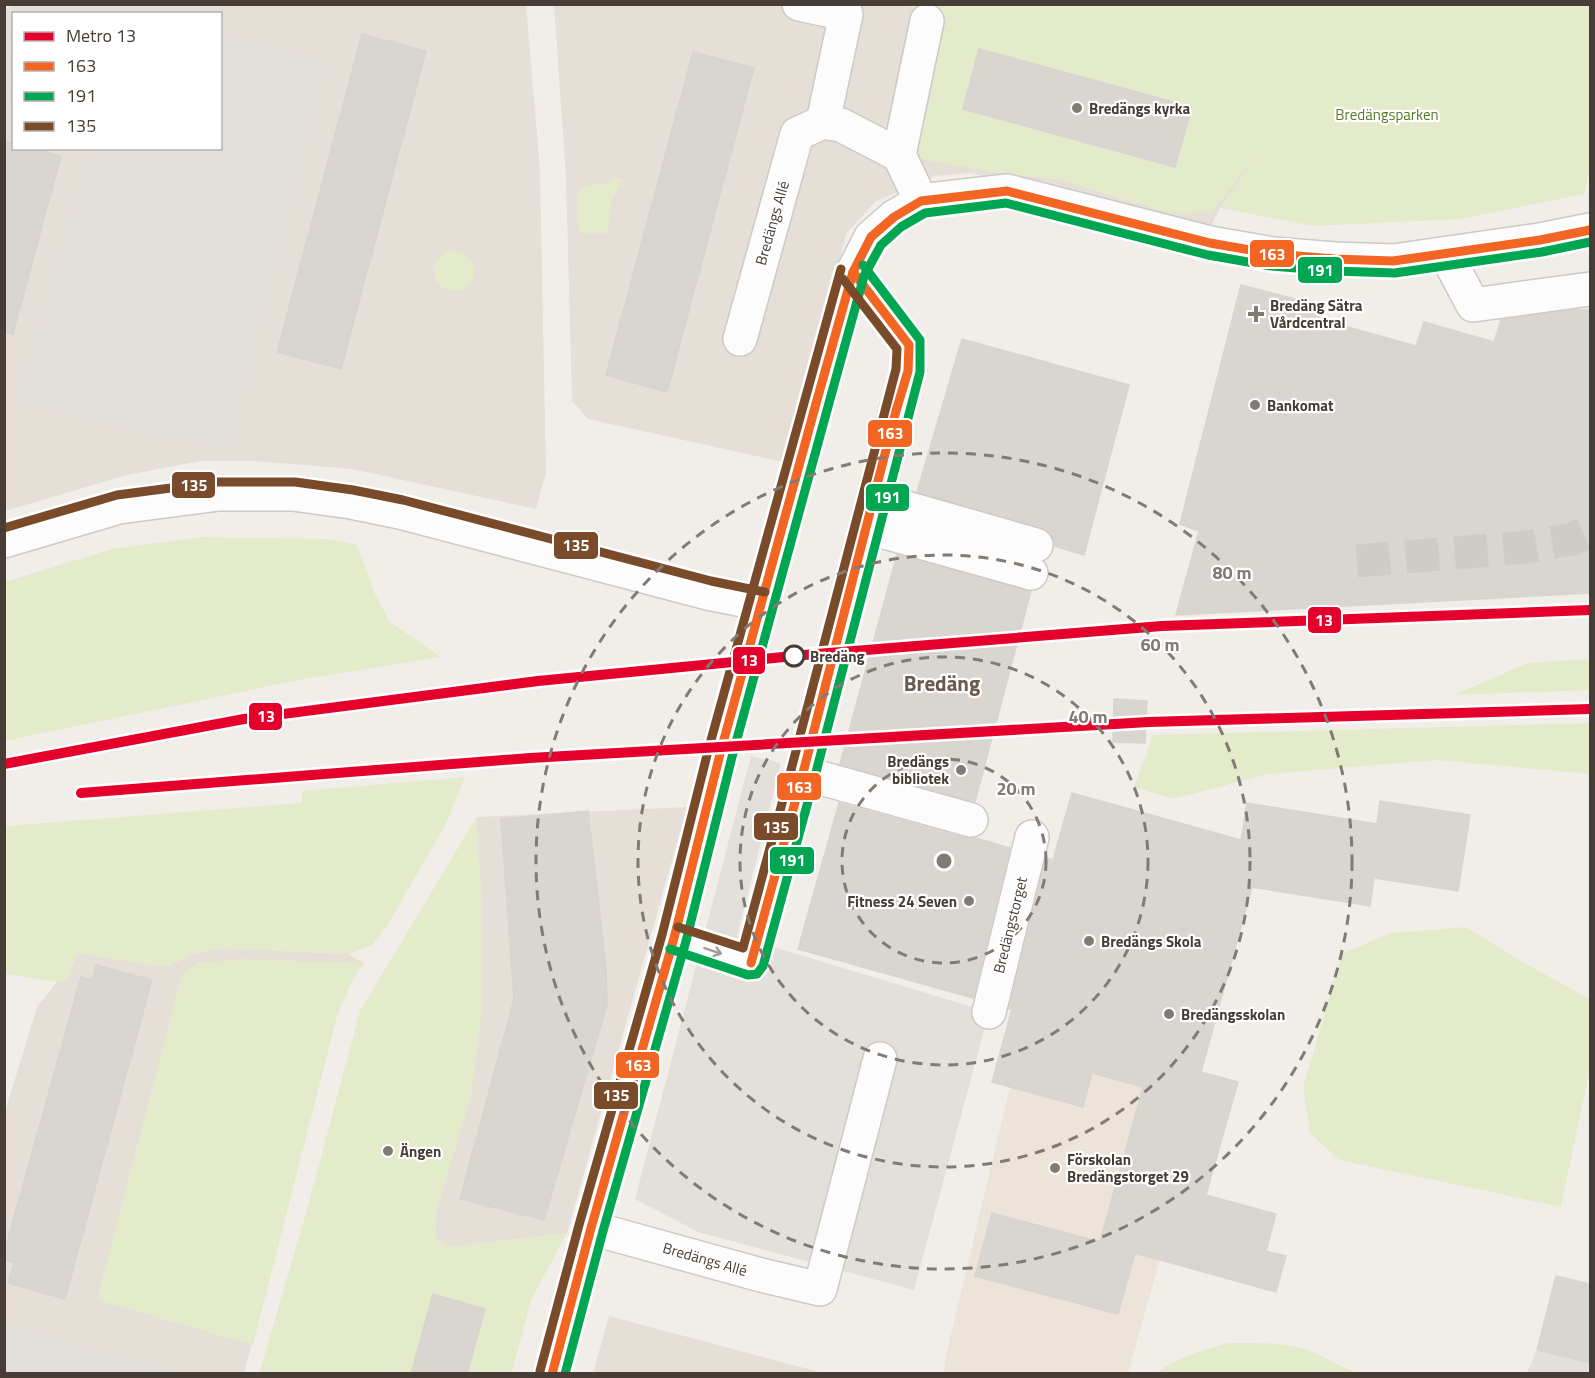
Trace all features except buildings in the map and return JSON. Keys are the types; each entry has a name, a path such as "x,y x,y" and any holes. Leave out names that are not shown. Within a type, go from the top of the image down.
{"street":[{"path":"799,4 846,14 823,122 841,125 899,155 921,201"},
{"path":"899,155 927,21"},
{"name":"Bredängs Allé","path":"740,339 797,134 823,122"},
{"path":"552,1374 674,938 720,754 763,604 817,399 854,272 872,237 894,217 921,201 1007,190 1210,243 1273,254 1393,261 1540,240 1590,230"},
{"path":"1446,254 1473,305 1590,289"},
{"path":"674,938 752,963 804,773 908,370 909,345 854,272"},
{"path":"4,541 119,507 219,494 293,494 400,512 708,593 763,604"},
{"path":"871,513 1033,559"},
{"path":"804,773 971,820"},
{"name":"Bredängstorget","path":"989,1012 1032,837"},
{"name":"Bredängs Allé","path":"591,1228 820,1289 880,1059"}],"shaded area":[{"path":"17,4 526,5 540,170 546,473 536,509 352,469 254,461 200,461 127,475 5,511 4,9"},
{"path":"554,5 910,5 927,21 991,172 1057,179 1136,203 1277,129 1220,208 1207,234 971,173 934,176 875,202 846,234 788,463 588,419 572,401 566,177"},
{"path":"222,33 326,62 228,451 17,403 88,150 222,150"},
{"path":"751,756 781,763 737,936 989,1012 914,1290 698,1232 635,1199"},
{"path":"687,807 567,1233 449,1247 435,1237 437,1208 471,1094 482,1005 482,910 476,817"},
{"path":"224,948 348,954 364,963 353,979 338,1012 244,1373 5,1374 5,1112 37,1007 57,982 66,981 78,953 166,967 193,954"},
{"name":"Förskolan Bredängstorget 29","path":"1092,1073 1143,1087 1103,1230 1160,1259 1128,1373 944,1374 946,1355 1010,1087 1083,1106"},
{"path":"609,1316 823,1373 593,1373"},
{"path":"5,1325 183,1373 5,1373"},
{"path":"1537,1350 1590,1363 1590,1373 1527,1373"}],"green space":[{"name":"Bredängsparken","path":"910,5 1590,5 1590,167 1584,194 1462,219 1313,226 1220,208 1264,147 1212,212 1170,213 1057,179 991,172 899,155 927,21"},
{"path":"614,177 623,180 611,202 608,233 579,233 577,196 583,187 606,183"},
{"path":"454,251 468,257 474,271 468,285 454,291 440,285 434,271 440,257"},
{"path":"201,537 327,539 357,545 375,594 390,622 441,657 299,680 5,741 5,582 112,549"},
{"path":"1590,659 1590,690 1454,695 1528,663"},
{"path":"1590,723 1590,774 1437,760 1269,774 1173,799 1134,787 1153,735"},
{"path":"465,777 446,824 387,926 372,945 348,954 224,948 193,954 166,967 78,953 66,981 57,982 5,974 5,826 302,803 302,791"},
{"name":"Ängen","path":"476,818 482,910 482,1005 471,1094 437,1208 435,1236 449,1247 567,1233 531,1300 512,1373 259,1374 306,1213 360,1011"},
{"path":"1466,927 1590,999 1590,1068 1561,1207 1339,1160 1310,1133 1303,1087 1342,954 1390,933"},
{"path":"240,959 364,963 353,979 338,1012 253,1345 97,1300 182,974 197,963"},
{"path":"1229,1343 1300,1347 1359,1373 1157,1373 1182,1358"}],"tunnel":[{"path":"1357,561 1527,547 1572,539 1590,531"}],"metro line":[{"name":"13","path":"4,764 244,719 538,681 804,655 1162,626 1590,610"},
{"name":"13","path":"81,793 530,758 1149,722 1590,709"}],"transit line":[{"name":"163","path":"552,1374 674,938 720,754 817,400 853,272 871,237 894,217 921,201 1007,191 1210,243 1273,254 1335,259 1393,261 1540,240 1590,230"},
{"name":"191","path":"565,1374 603,1231 686,941 732,757 864,276 881,245 901,227 925,213 1006,203 1208,255 1271,266 1334,271 1395,273 1542,252 1590,242"},
{"name":"191","path":"670,949 748,975 757,974 763,966 920,372 920,340 863,265"},
{"name":"135","path":"540,1371 662,935 708,751 841,269"},
{"name":"163","path":"751,963 908,371 909,345 853,272"},
{"name":"135","path":"678,927 743,948 896,369 897,349 843,279"},
{"name":"135","path":"4,528 117,495 217,482 295,482 403,500 711,581 765,592"}],"place":[{"name":"Bredängs kyrka","path":"1077,108"},
{"name":"Bredäng Sätra Vårdcentral","path":"1256,314"},
{"name":"Bankomat","path":"1255,405"},
{"name":"Bredäng","path":"794,656"},
{"name":"Bredängs bibliotek","path":"961,770"},
{"name":"Fitness 24 Seven","path":"969,901"},
{"name":"Bredängs Skola","path":"1089,941"},
{"name":"Bredängsskolan","path":"1169,1014"},
{"name":"Ängen","path":"388,1151"},
{"name":"Förskolan Bredängstorget 29","path":"1055,1168"}],"district":[{"name":"Bredäng","path":"942,683"}]}
